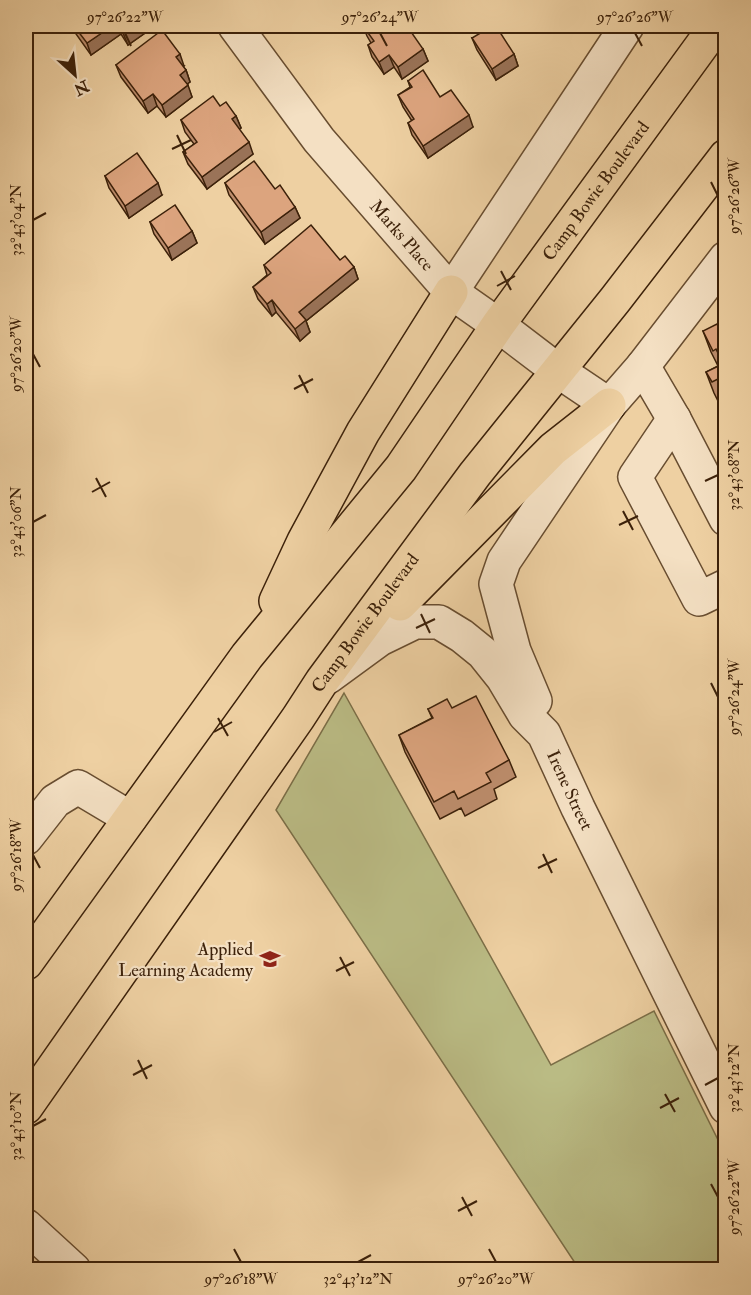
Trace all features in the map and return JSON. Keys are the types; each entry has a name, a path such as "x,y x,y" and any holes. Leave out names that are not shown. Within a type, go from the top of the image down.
{"main road":[{"name":"Camp Bowie Boulevard","path":"26,963 247,656 401,468 498,325 716,26"},
{"name":"Camp Bowie Boulevard","path":"26,1107 322,681 475,474 726,156"},
{"path":"247,656 276,603 304,541 363,432 451,292"},
{"path":"322,681 553,449 609,405"}],"street":[{"name":"Marks Place","path":"235,26 319,140 451,292 609,405"},
{"path":"451,292 627,26"},
{"path":"544,734 536,704 514,651 496,584 504,561 609,405 643,366 726,258"},
{"path":"643,366 674,418 726,519"},
{"path":"674,418 634,477 699,599 726,586"},
{"name":"Irene Street","path":"322,681 380,639 415,622 439,622 462,636 483,653 503,678 525,715 544,734 578,808 726,1107"},
{"path":"26,838 55,801 78,787 130,818"},
{"path":"26,1226 74,1269"}],"green space":[{"path":"344,693 551,1065 654,1011 725,1154 725,1269 579,1269 276,810"}],"building":[{"path":"74,26 112,26 87,43"},
{"path":"118,26 134,26 123,33"},
{"path":"363,26 400,26 401,28 407,26 423,49 398,67 389,55 379,62 368,45 374,41"},
{"path":"496,26 514,54 492,69 472,38"},
{"path":"162,30 180,54 176,57 186,70 180,75 188,85 162,105 153,94 143,101 116,65"},
{"path":"423,70 440,97 451,90 469,115 423,146 408,123 414,119 398,95 412,87 408,81"},
{"path":"213,96 220,106 226,102 236,116 232,119 249,142 202,177 183,152 197,142 181,120"},
{"path":"137,153 158,183 125,206 105,176"},
{"path":"254,161 275,189 280,185 295,207 261,232 225,183"},
{"path":"175,205 192,231 168,248 150,222"},
{"path":"311,225 340,260 345,256 354,267 299,312 306,320 295,329 272,300 267,304 253,287 271,273 264,265"},
{"path":"717,324 721,330 726,328 726,375 712,382 706,372 723,364 716,349 713,351 703,331"},
{"path":"476,696 509,760 486,773 491,782 458,799 454,791 434,802 399,735 433,718 428,709 447,699 452,708"}],"place":[{"name":"Applied Learning Academy","path":"270,959"}]}
